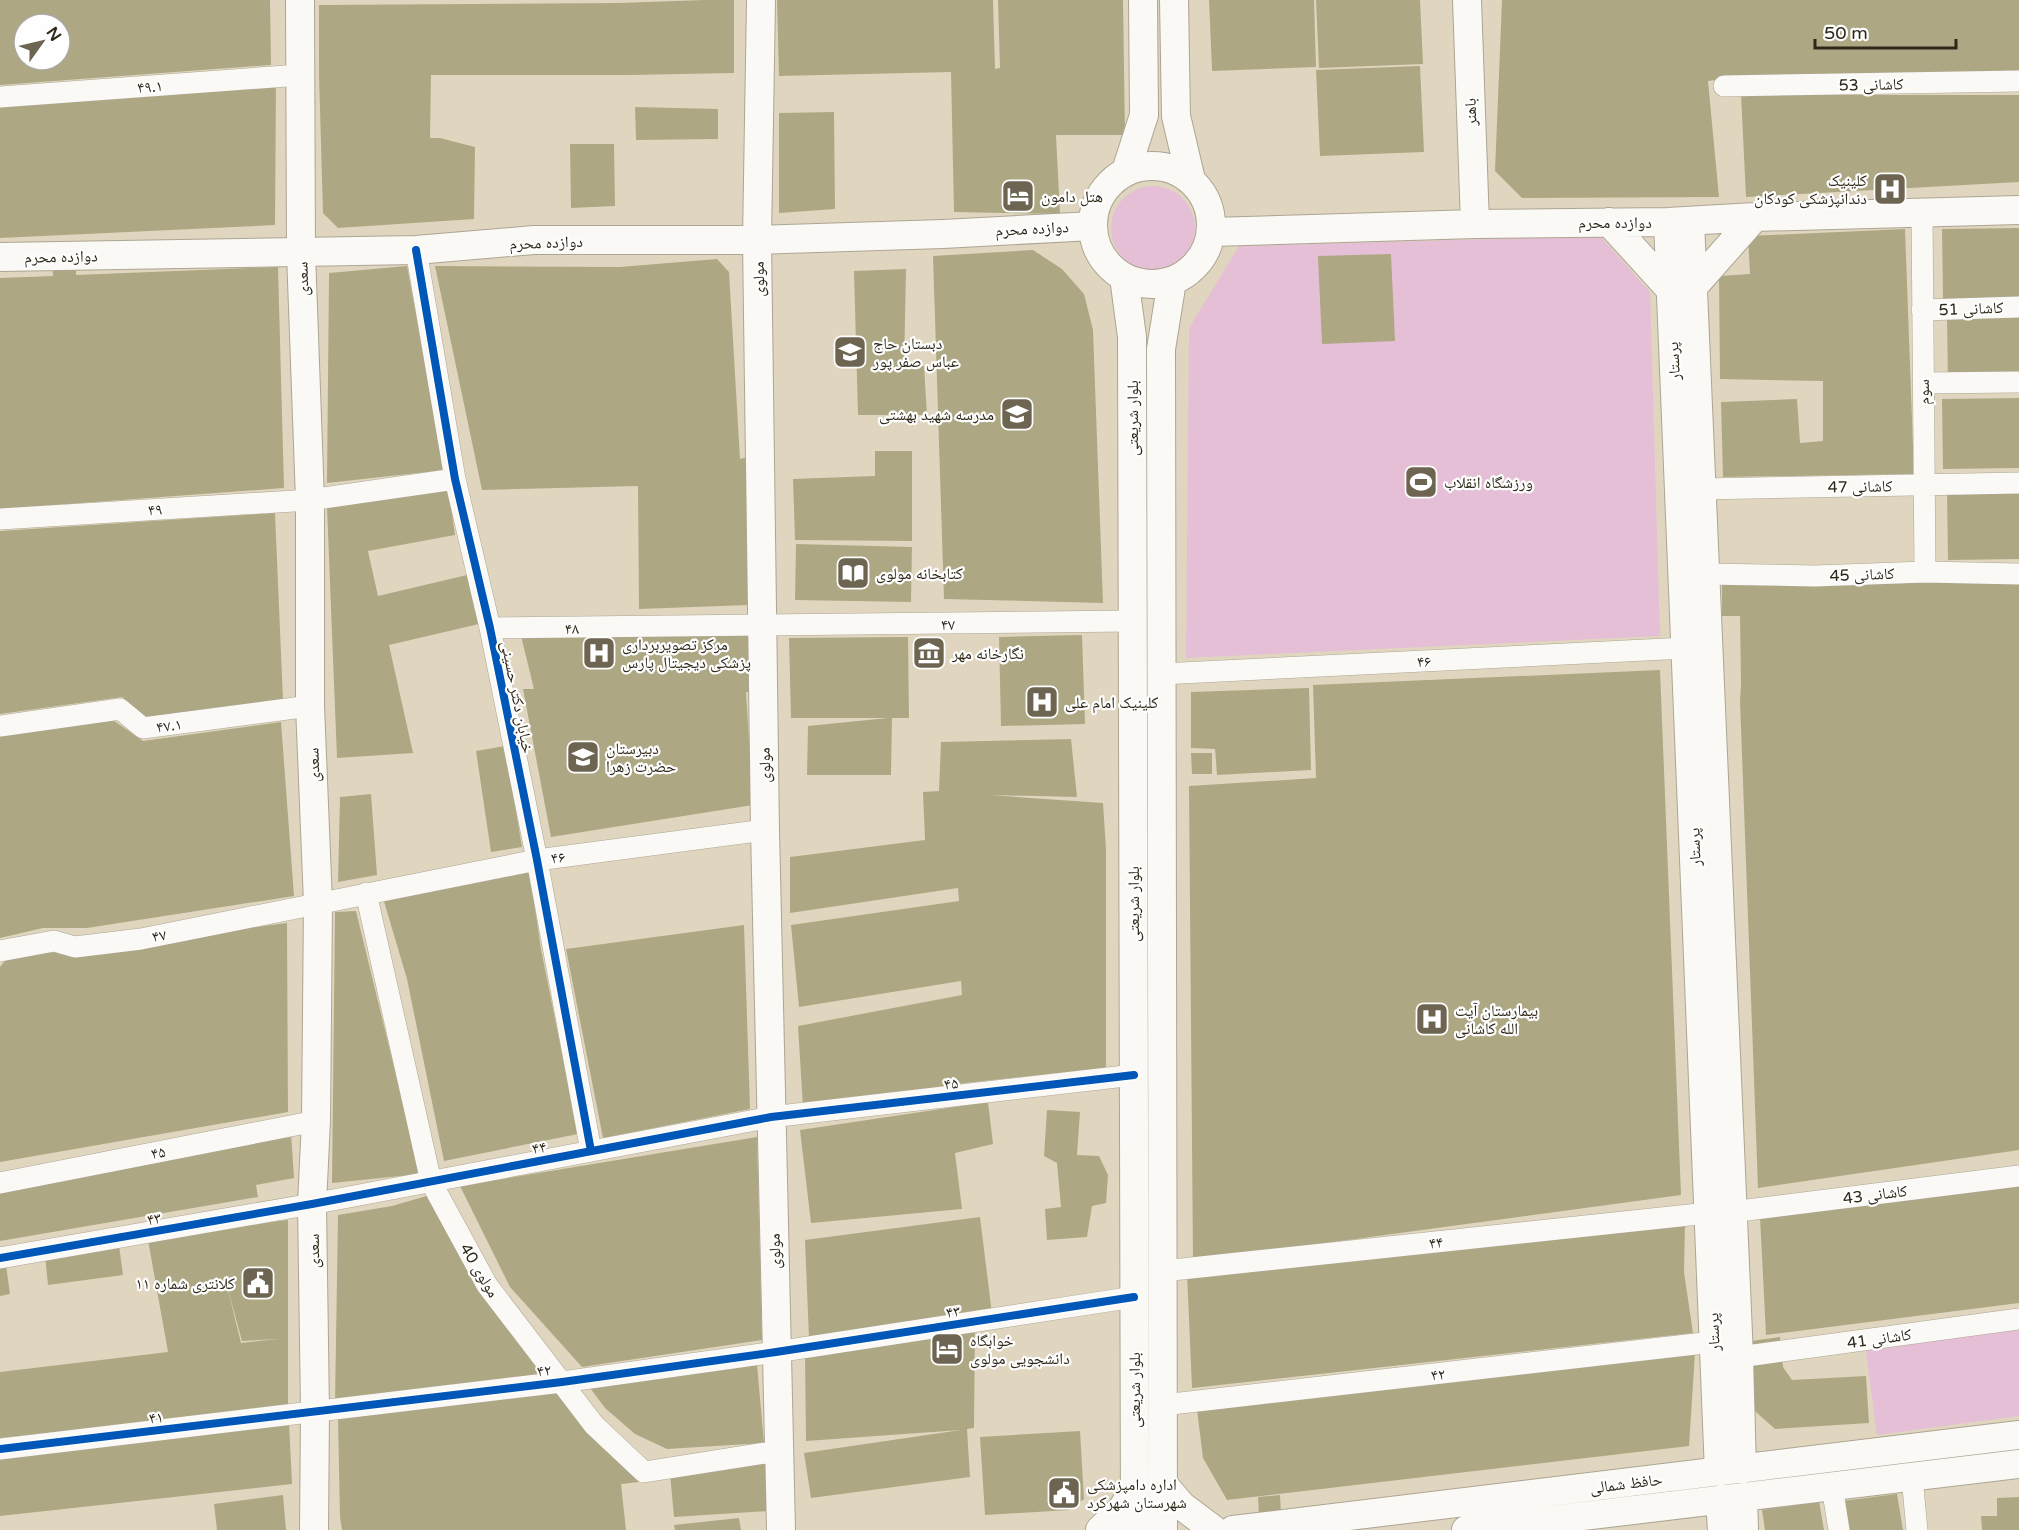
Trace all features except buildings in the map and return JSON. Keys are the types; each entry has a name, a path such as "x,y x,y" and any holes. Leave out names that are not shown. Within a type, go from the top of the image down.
{"main road":[{"name":"سعدی","path":"300,0 301,253 310,500 310,706 318,903 316,1121 312,1204 314,1530"},
{"name":"مولوی","path":"761,0 757,240 765,830 781,1530"},
{"path":"1126,171 1144,115 1143,0"},
{"path":"1174,0 1176,116 1191,180"},
{"name":"باهنر","path":"1467,0 1475,224"},
{"path":"1142,166 1160,166 1177,171 1191,180 1202,193 1209,208 1211,232 1205,253 1196,265 1172,281 1156,284 1140,283 1124,278 1111,268 1101,256 1095,241 1093,225 1095,209 1102,194 1112,181 1126,171 1142,166"},
{"name":"دوازده محرم","path":"1211,232 2019,210"},
{"path":"1609,222 1682,288 1755,217"},
{"name":"پرستار","path":"1679,221 1682,288 1686,648 1720,1213 1739,1357 1729,1440"},
{"name":"دوازده محرم","path":"0,257 416,250 534,240 757,240 943,234 1093,225"},
{"name":"بلوار شریعتی","path":"1124,278 1132,337 1135,1530"},
{"name":"بلوار شریعتی","path":"1163,1530 1161,349 1172,281"},
{"name":"پرستار","path":"1682,288 1701,489 1704,574 1720,1213 1713,1342 1729,1440 1730,1470"},
{"name":"حافظ شمالی","path":"1233,1530 2019,1435"},
{"name":"حافظ شمالی","path":"1466,1530 1732,1517 1832,1486 2019,1464"},
{"path":"1163,1484 1182,1506 1214,1530"},
{"path":"1100,1530 1122,1509 1135,1488"}],"street":[{"name":"۴۹.۱","path":"0,97 300,75"},
{"name":"کاشانی 53","path":"1724,86 2019,81"},
{"name":"سوم","path":"1922,212 1925,572"},
{"name":"خیابان دکتر حسینی","path":"416,250 455,480 490,628 537,860 591,1151"},
{"name":"کاشانی 51","path":"1922,310 2019,307"},
{"path":"1923,383 2019,382"},
{"path":"310,500 455,480"},
{"name":"کاشانی 47","path":"1701,489 2019,483"},
{"name":"۴۹","path":"0,519 310,500"},
{"name":"کاشانی 45","path":"1704,574 1815,576 1925,572 2019,574"},
{"name":"۴۷","path":"763,626 1132,621"},
{"name":"۴۸","path":"490,628 763,626"},
{"name":"۴۶","path":"1161,674 1686,648"},
{"name":"۴۷.۱","path":"0,726 120,709 143,728 310,706"},
{"name":"۴۶","path":"318,903 537,860 765,830"},
{"name":"مولوی 40","path":"366,893 431,1182 487,1285 594,1425 644,1472 778,1451"},
{"name":"۴۷","path":"0,951 54,941 75,947 141,939 318,903"},
{"name":"۴۵","path":"771,1118 1134,1075"},
{"name":"۴۴","path":"312,1204 771,1118"},
{"name":"۴۵","path":"0,1183 316,1121"},
{"name":"کاشانی 43","path":"1720,1213 2019,1176"},
{"name":"۴۳","path":"0,1258 312,1204"},
{"name":"۴۴","path":"1163,1270 1720,1213"},
{"name":"۴۳","path":"776,1352 1134,1297"},
{"name":"کاشانی 41","path":"1739,1357 2019,1319"},
{"name":"۴۲","path":"1163,1405 1713,1342"},
{"name":"۴۲","path":"315,1411 562,1382 776,1352"},
{"name":"۴۱","path":"0,1449 315,1411"},
{"path":"1912,1476 1917,1530"},
{"path":"1832,1486 1839,1530"}],"shaded area":[{"path":"1153,186 1169,189 1183,198 1192,212 1195,228 1192,244 1183,258 1169,267 1153,270 1137,267 1123,258 1114,244 1111,228 1114,212 1123,198 1137,189"},
{"name":"ورزشگاه انقلاب","path":"1600,236 1650,292 1660,636 1186,658 1189,328 1239,246"},
{"path":"2019,1325 2019,1416 1877,1435 1865,1345"}],"cycle path":[{"path":"416,250 455,479 490,628 537,860 591,1151"},
{"path":"0,1258 312,1204 771,1117 1134,1075"},
{"path":"0,1449 562,1382 1134,1297"}],"place":[{"name":"کلینیک دندانپزشکی کودکان","path":"1890,189"},
{"name":"هتل دامون","path":"1018,196"},
{"name":"دبستان حاج عباس صفر پور","path":"850,352"},
{"name":"مدرسه شهید بهشتی","path":"1017,414"},
{"name":"ورزشگاه انقلاب","path":"1421,482"},
{"name":"کتابخانه مولوی","path":"853,573"},
{"name":"مرکز تصویربرداری پزشکی دیجیتال پارس","path":"599,653"},
{"name":"نگارخانه مهر","path":"929,653"},
{"name":"کلینیک امام علی","path":"1042,702"},
{"name":"دبیرستان حضرت زهرا","path":"583,757"},
{"name":"بیمارستان آیت الله کاشانی","path":"1432,1019"},
{"name":"کلانتری شماره ۱۱","path":"258,1283"},
{"name":"خوابگاه دانشجویی مولوی","path":"947,1349"},
{"name":"اداره دامپزشکی شهرستان شهرکرد","path":"1064,1493"}]}
